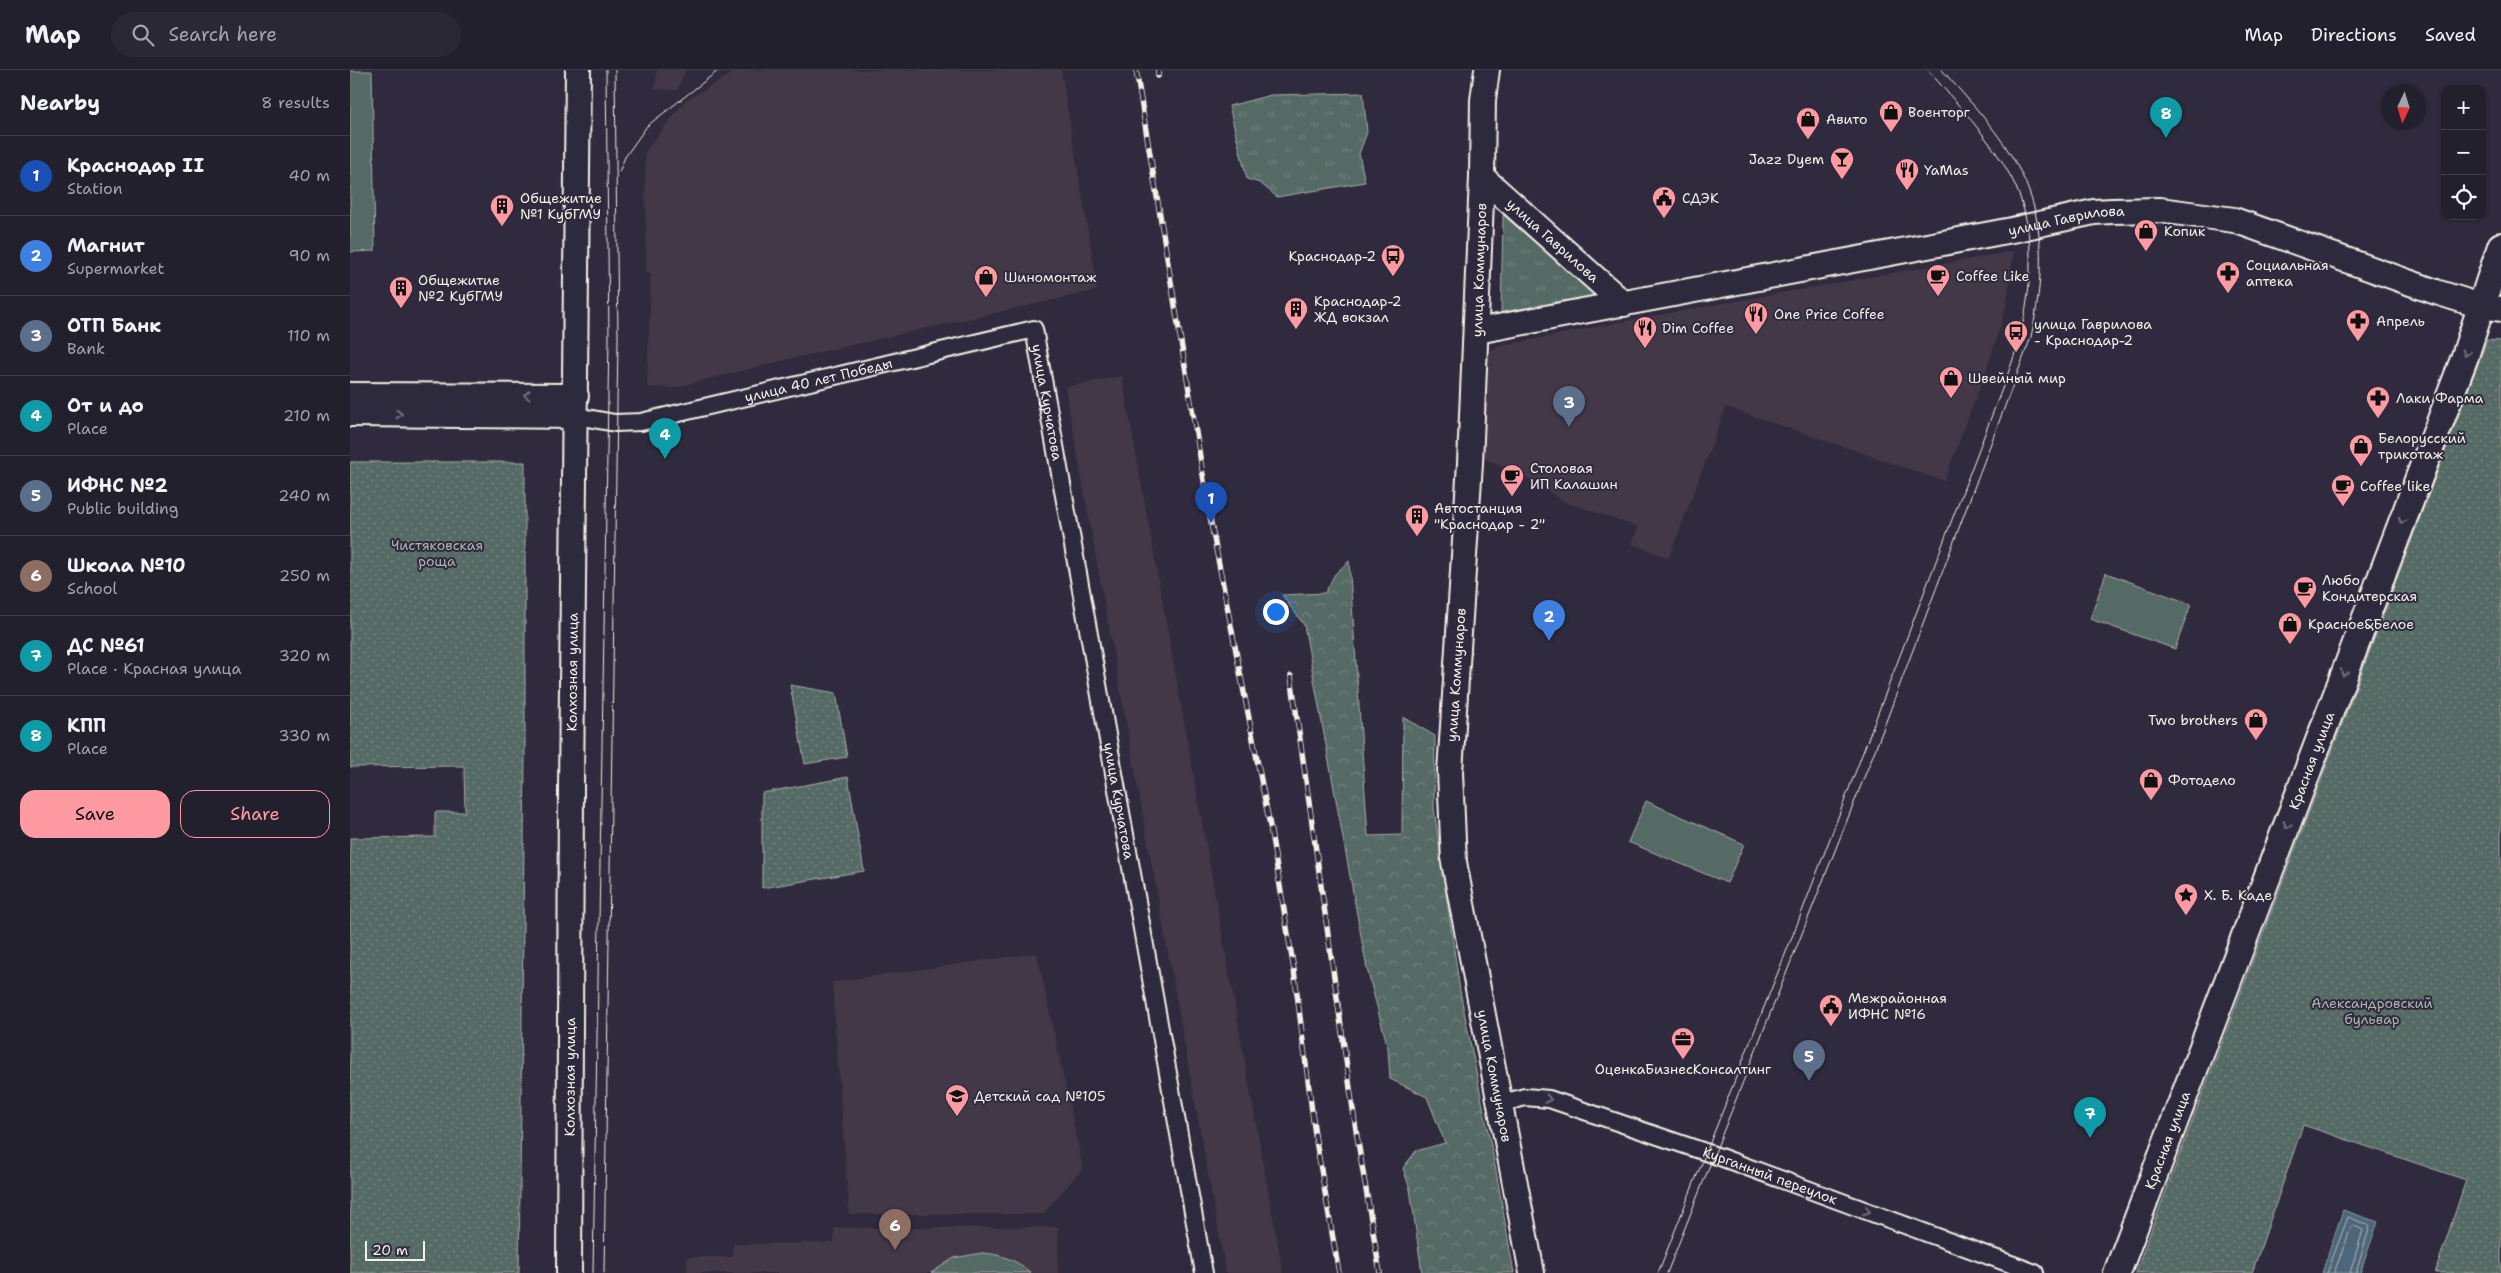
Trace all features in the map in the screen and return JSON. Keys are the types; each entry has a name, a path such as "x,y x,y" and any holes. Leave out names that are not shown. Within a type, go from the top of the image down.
{"main road":[{"name":"Колхозная улица","path":"569,1273 571,789 578,70"},
{"name":"улица Коммунаров","path":"1487,70 1483,100 1477,331 1450,772 1454,862 1532,1273"},
{"name":"улица Гаврилова","path":"1482,177 1624,304"},
{"name":"улица Гаврилова","path":"1477,331 2094,212 2160,210 2234,220 2491,308"},
{"name":"Красная улица","path":"2117,1273 2460,368 2491,308 2501,246"},
{"path":"350,395 576,406"},
{"path":"350,414 576,406"}],"street":[{"name":"улица 40 лет Победы","path":"576,406 601,420 641,422 691,412 1034,329"},
{"name":"улица Курчатова","path":"1034,329 1204,1273"},
{"name":"Курганный переулок","path":"1500,1104 1524,1097 1549,1099 1688,1146 2035,1273"}],"shaded area":[{"path":"657,70 686,70 677,90 655,89"},
{"path":"738,70 1061,70 1098,290 785,360 673,388 647,387 651,274 646,274 645,152 685,101"},
{"path":"2014,251 2006,307 1989,363 1944,481 1726,407 1669,558 1632,544 1638,527 1565,502 1516,471 1484,459 1488,353 1497,347 1620,322"},
{"path":"1122,376 1283,1273 1226,1273 1065,387"},
{"name":"Детский сад №105","path":"1037,953 1083,1168 1043,1214 849,1214 832,982"},
{"path":"1058,1227 1058,1273 687,1273 687,1257 732,1257 733,1244 834,1243 834,1228"}],"green space":[{"path":"350,71 372,71 375,251 350,252"},
{"path":"1363,93 1367,132 1359,154 1365,182 1277,197 1260,183 1247,179 1229,106 1271,95"},
{"path":"1503,215 1601,299 1501,315"},
{"name":"Александровский бульвар","path":"2487,340 2501,341 2501,1273 2435,1273 2466,1180 2303,1125 2252,1273 2135,1273"},
{"name":"Чистяковская роща","path":"350,462 525,462 525,757 519,1273 350,1273 350,838 435,837 435,812 465,812 464,766 350,767"},
{"path":"1349,561 1368,836 1402,835 1403,717 1435,736 1434,808 1460,991 1496,1171 1514,1273 1422,1273 1410,1189 1403,1168 1416,1151 1445,1143 1427,1097 1390,1079 1388,1048 1367,969 1304,625 1282,595 1325,593 1335,574"},
{"path":"2106,573 2191,604 2175,649 2090,619"},
{"path":"790,685 836,693 847,757 805,764"},
{"path":"848,777 864,871 762,888 762,793"},
{"path":"1646,801 1744,844 1727,883 1628,842"},
{"path":"982,1253 1008,1258 1031,1273 931,1273 954,1258"}],"water":[{"path":"2343,1210 2378,1222 2360,1273 2322,1273"}],"tram line":[{"path":"593,1273 609,338 606,70"},
{"path":"604,1273 618,339 615,70"},
{"path":"619,172 625,157 647,126 719,70"},
{"path":"1658,1273 1798,922 2010,368 2023,321 2028,296 2030,246 2020,198 2010,175 1992,147 1928,70"},
{"path":"1667,1273 1879,740 2031,337 2038,296 2040,254 2039,233 2029,192 2021,173 2005,145 1942,70"}],"railway":[{"path":"1136,70 1211,523 1270,826 1294,970 1315,1135 1339,1273"},
{"path":"1158,70 1158,76"},
{"path":"1291,676 1356,1130 1380,1273"}],"place":[{"name":"Военторг","path":"1891,133"},
{"name":"КПП","path":"2166,138"},
{"name":"Авито","path":"1808,140"},
{"name":"Jazz Dyem","path":"1842,180"},
{"name":"YaMas","path":"1907,191"},
{"name":"СДЭК","path":"1664,219"},
{"name":"Общежитие №1 КубГМУ","path":"502,227"},
{"name":"Копик","path":"2146,252"},
{"name":"Краснодар-2","path":"1393,277"},
{"name":"Социальная аптека","path":"2228,294"},
{"name":"Coffee Like","path":"1938,297"},
{"name":"Шиномонтаж","path":"986,298"},
{"name":"Общежитие №2 КубГМУ","path":"401,309"},
{"name":"Краснодар-2 ЖД вокзал","path":"1296,330"},
{"name":"One Price Coffee","path":"1756,335"},
{"name":"Апрель","path":"2358,342"},
{"name":"Dim Coffee","path":"1645,349"},
{"name":"улица Гаврилова - Краснодар-2","path":"2016,353"},
{"name":"Швейный мир","path":"1951,399"},
{"name":"Лаки Фарма","path":"2378,419"},
{"name":"ОТП Банк","path":"1569,427"},
{"name":"От и до","path":"665,459"},
{"name":"Белорусский трикотаж","path":"2361,467"},
{"name":"Столовая ИП Калашин","path":"1512,497"},
{"name":"Coffee like","path":"2343,507"},
{"name":"Краснодар II","path":"1211,523"},
{"name":"Автостанция \"Краснодар - 2\"","path":"1417,537"},
{"name":"Любо Кондитерская","path":"2305,609"},
{"name":"Магнит","path":"1549,641"},
{"name":"Красное&Белое","path":"2290,645"},
{"name":"Two brothers","path":"2256,741"},
{"name":"Фотодело","path":"2151,801"},
{"name":"Х. Б. Каде","path":"2186,916"},
{"name":"Межрайонная ИФНС №16","path":"1831,1027"},
{"name":"ОценкаБизнесКонсалтинг","path":"1683,1060"},
{"name":"ИФНС №2","path":"1809,1081"},
{"name":"Детский сад №105","path":"957,1117"},
{"name":"ДС №61","path":"2090,1138"},
{"name":"Школа №10","path":"895,1250"}]}
